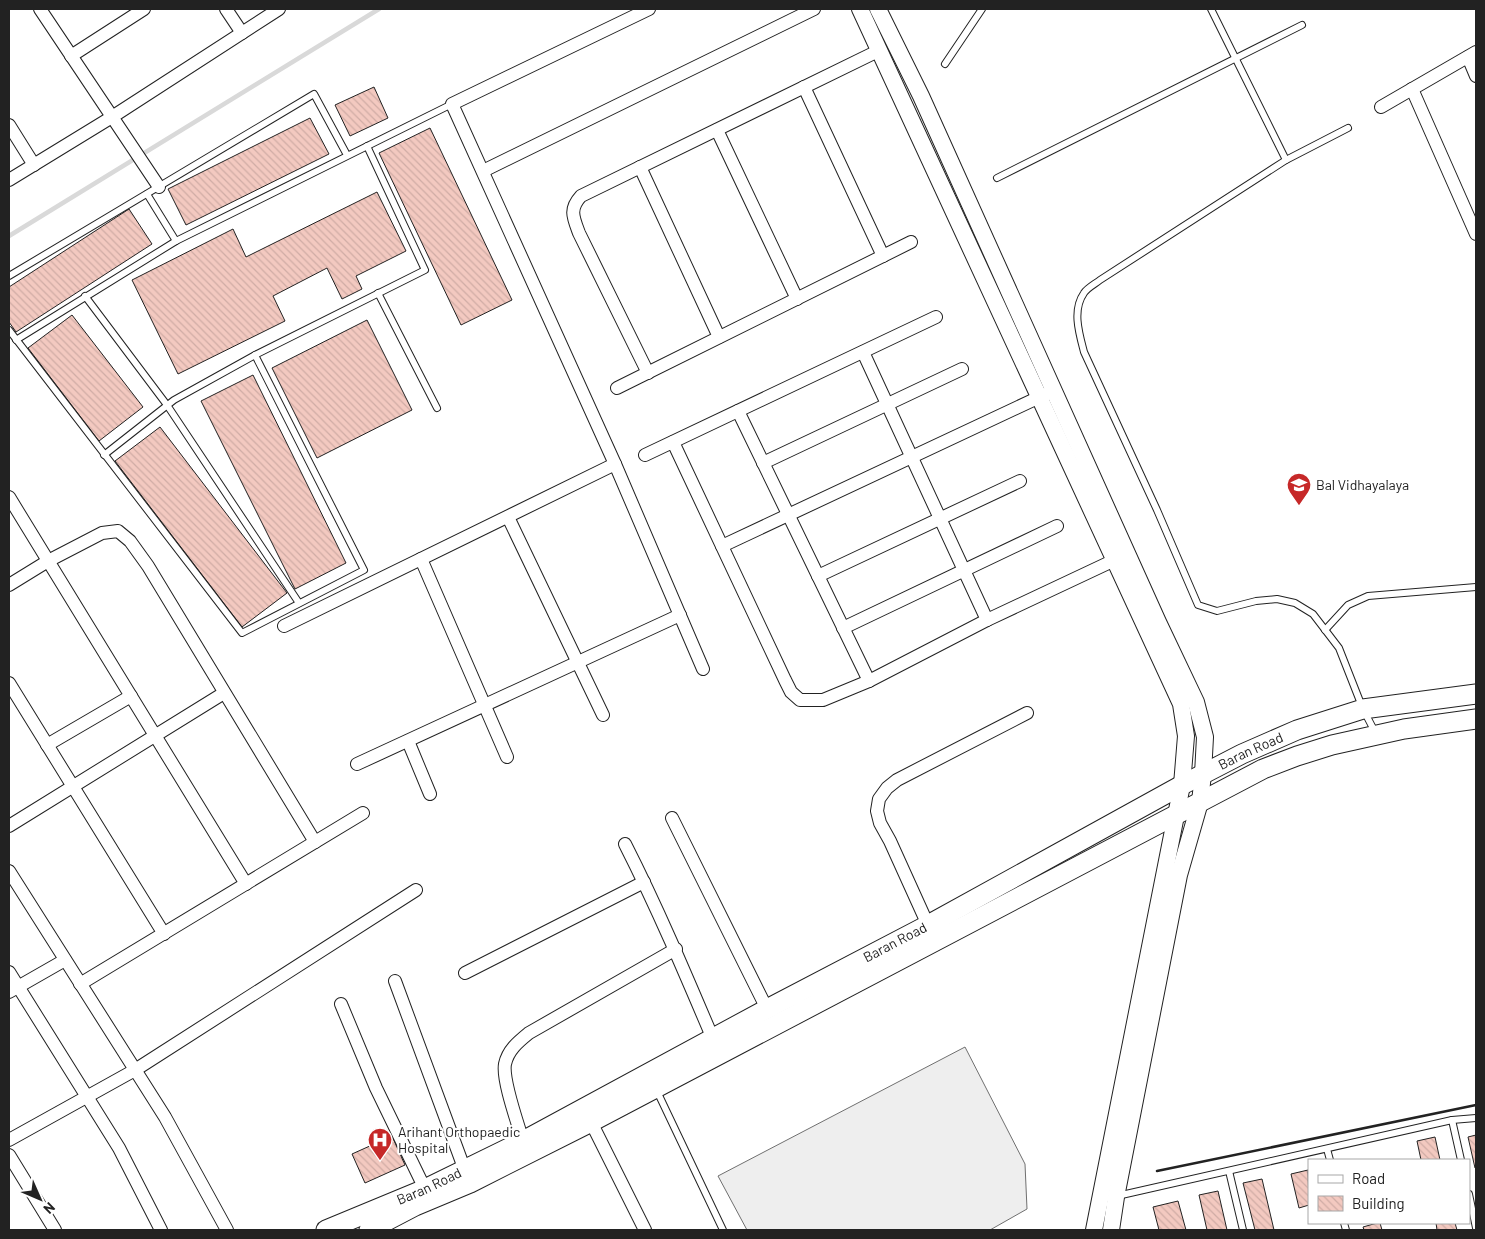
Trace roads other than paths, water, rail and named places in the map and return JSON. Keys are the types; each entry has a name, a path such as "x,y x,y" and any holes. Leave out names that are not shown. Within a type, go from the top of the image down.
{"main road":[{"name":"Baran Road","path":"369,1230 415,1206 523,1142 767,1009 928,926 1182,785 1242,754 1296,730 1363,709 1476,694"},
{"name":"Baran Road","path":"326,1230 425,1189 467,1176 591,1122 1263,769 1332,745 1404,729 1476,719"}],"street":[{"path":"40,9 158,187"},
{"path":"71,56 144,9"},
{"path":"226,9 242,33"},
{"path":"9,180 112,117 279,9"},
{"path":"649,9 452,104 615,464 703,668"},
{"path":"482,171 814,9"},
{"path":"860,9 1047,394 1121,557 1181,704 1186,736 1182,785 1094,1230"},
{"path":"878,9 921,96 1047,394"},
{"path":"648,373 579,233 573,216 574,204 582,196 880,50"},
{"path":"1381,106 1472,54 1476,76"},
{"path":"804,87 883,256"},
{"path":"1412,89 1476,234"},
{"path":"9,125 34,165"},
{"path":"717,130 796,299"},
{"path":"640,167 719,337"},
{"path":"617,388 911,242"},
{"path":"646,455 936,317"},
{"path":"863,352 987,620"},
{"path":"763,464 962,369"},
{"path":"722,546 1047,394"},
{"path":"738,411 869,681"},
{"path":"673,442 785,680 792,692 800,700 824,700 869,681 987,620 1121,557"},
{"path":"284,626 615,464"},
{"path":"818,576 1020,481"},
{"path":"9,497 246,884"},
{"path":"508,517 603,715"},
{"path":"843,628 1057,526"},
{"path":"9,585 48,561 102,534 118,531 130,542 148,566 315,842"},
{"path":"1111,1230 1179,875 1200,802 1205,737 1196,702 1158,622 1121,557"},
{"path":"421,559 507,757"},
{"path":"357,764 680,615"},
{"path":"9,683 164,934"},
{"path":"9,826 224,693"},
{"path":"47,745 131,696"},
{"path":"928,926 880,823 877,811 879,799 887,788 898,780 1027,713"},
{"path":"408,741 430,794"},
{"path":"80,984 363,813"},
{"path":"672,818 767,1009"},
{"path":"624,844 676,949 713,1039"},
{"path":"9,871 165,1117 228,1230"},
{"path":"465,973 644,882"},
{"path":"9,1140 88,1098 135,1070 416,890"},
{"path":"523,1142 508,1089 505,1064 514,1045 529,1033 676,949"},
{"path":"13,989 65,960"},
{"path":"9,972 13,989 88,1098 119,1148 161,1230"},
{"path":"396,981 467,1176"},
{"path":"341,1004 376,1088 425,1189"},
{"path":"591,1122 645,1230"},
{"path":"9,1154 55,1230"}],"lane":[{"path":"945,64 982,9"},
{"path":"1211,9 1286,160"},
{"path":"997,178 1302,24"},
{"path":"9,276 314,94 347,155"},
{"path":"16,340 176,241 452,104"},
{"path":"1348,128 1286,160 1084,291 1078,306 1078,328 1084,352 1157,510 1198,605 1217,611 1256,601 1277,599 1295,603 1313,614 1339,648 1363,709 1377,736"},
{"path":"104,455 174,400 255,355 425,270 367,146"},
{"path":"147,194 176,241"},
{"path":"378,293 437,408"},
{"path":"85,296 167,405 299,603"},
{"path":"9,330 242,633 364,570 255,355"},
{"path":"1326,630 1348,605 1368,596 1476,587"},
{"path":"655,1088 722,1230"},
{"path":"1100,1202 1452,1120 1476,1118"},
{"path":"1452,1120 1461,1159"},
{"path":"1327,1149 1330,1159"},
{"path":"1229,1171 1243,1230"},
{"path":"1470,1199 1476,1228"}],"waterway":[{"path":"9,236 379,9"}],"place":[{"name":"Bal Vidhayalaya","path":"1299,506"},
{"name":"Arihant Orthopaedic Hospital","path":"380,1161"}]}
